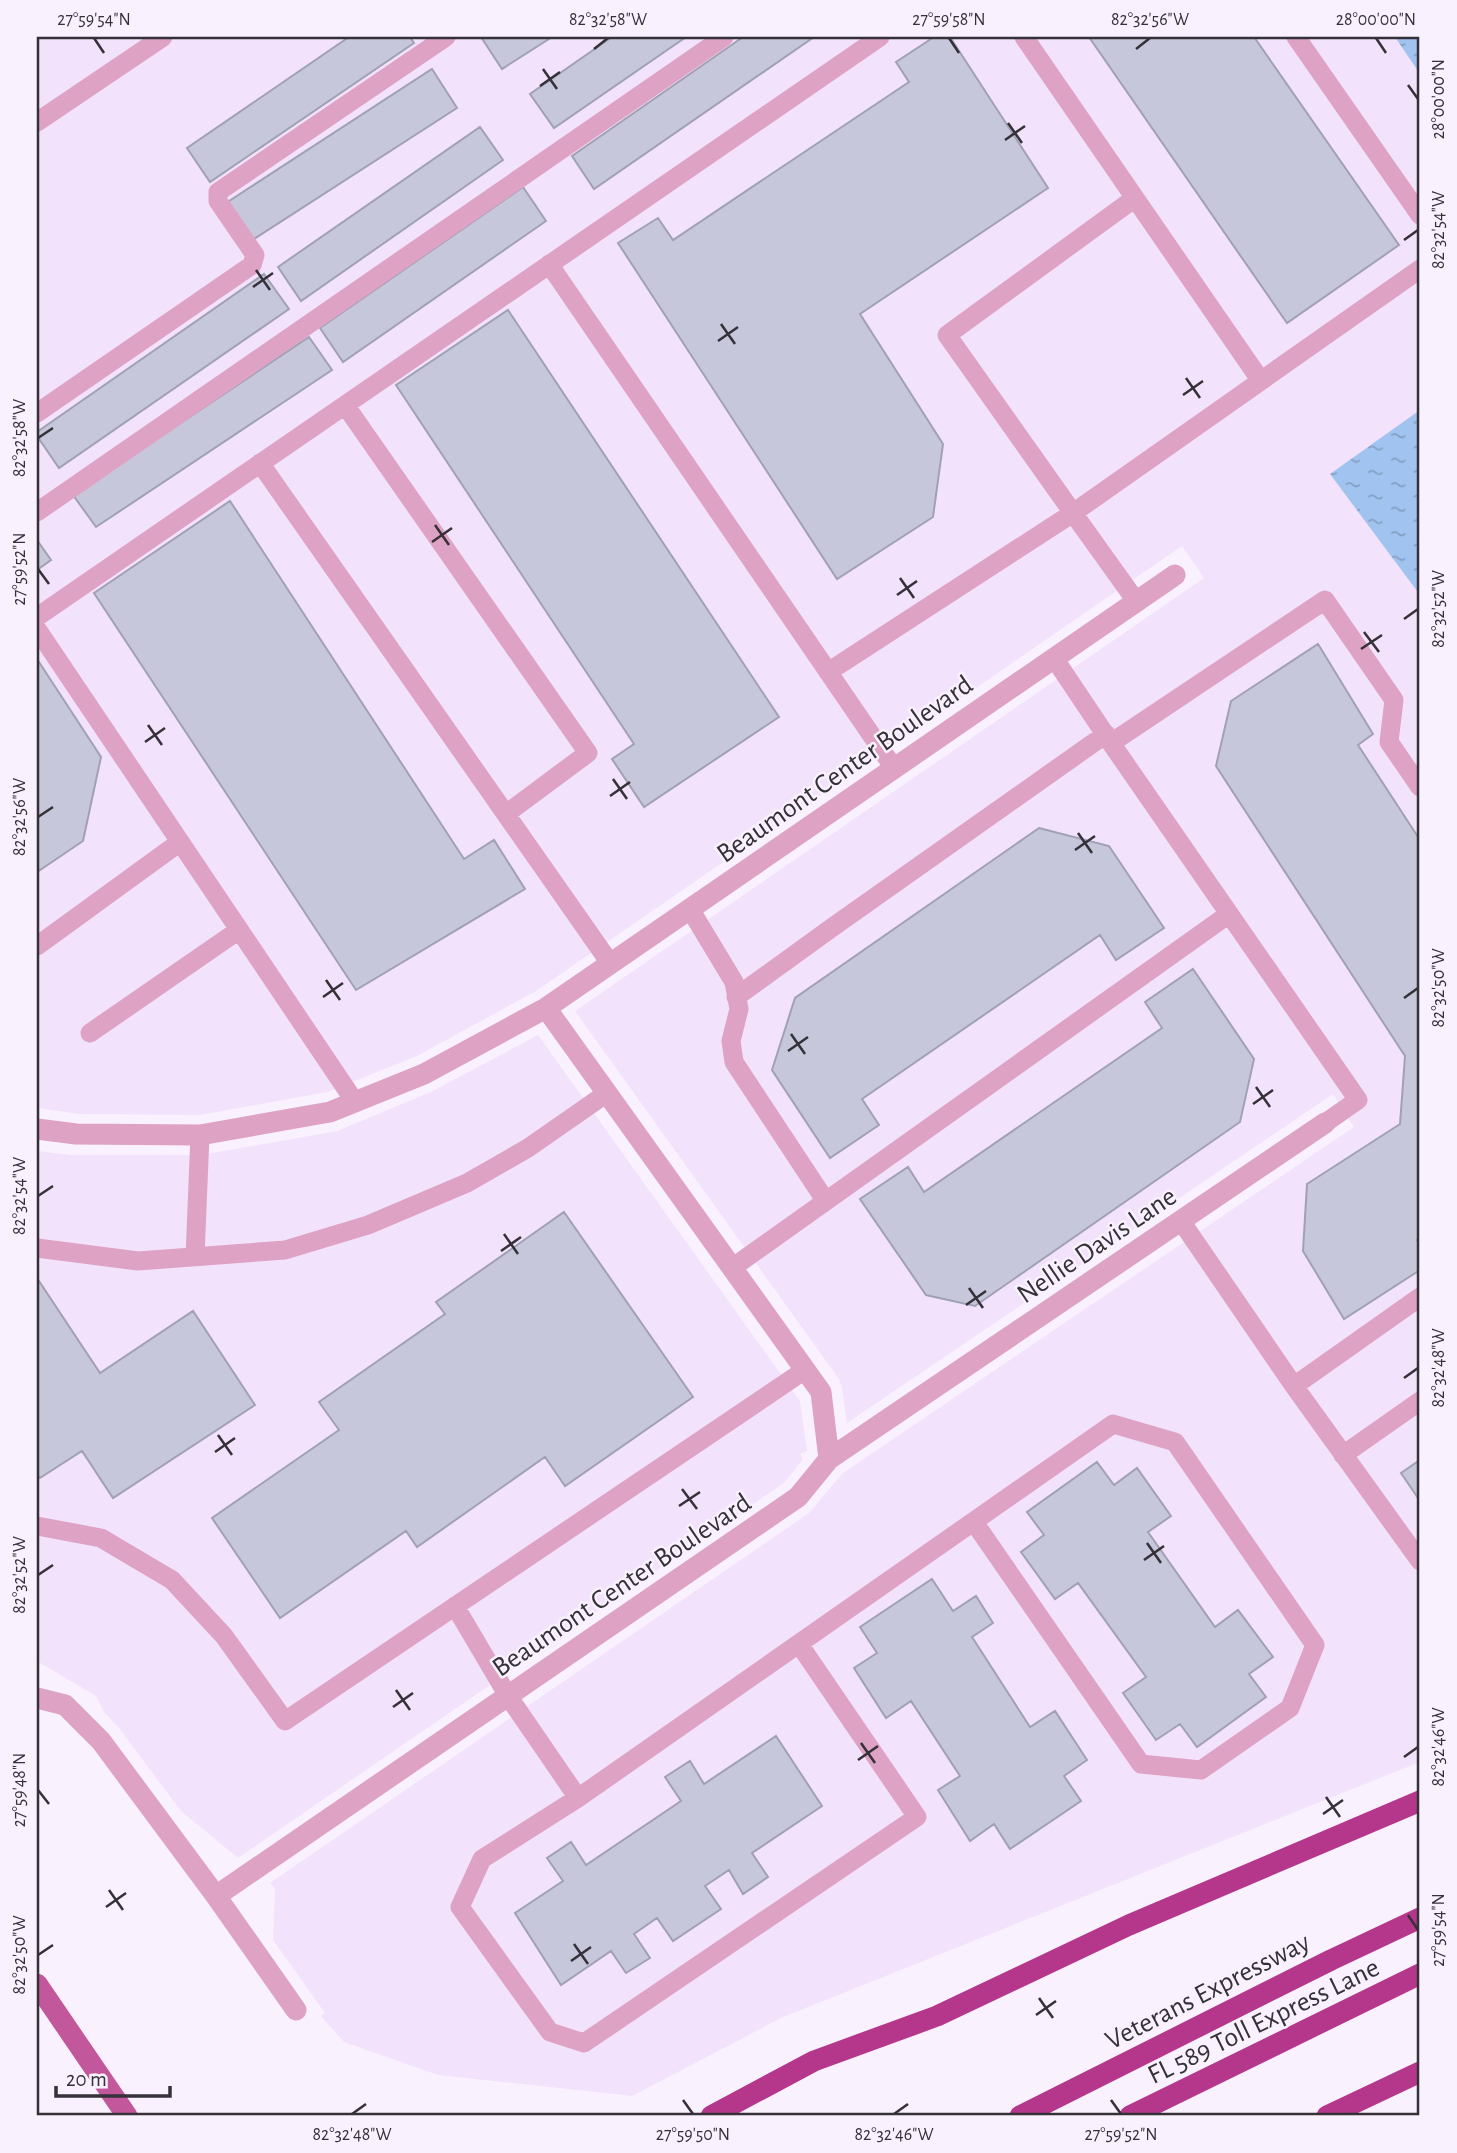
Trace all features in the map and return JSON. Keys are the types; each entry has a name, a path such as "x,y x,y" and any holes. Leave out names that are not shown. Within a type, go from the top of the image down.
{"highway":[{"path":"711,2116 814,2062 937,2016 1129,1925 1420,1801"},
{"name":"Veterans Expressway","path":"1020,2116 1319,1965 1420,1918"},
{"name":"FL 589 Toll Express Lane","path":"1130,2116 1420,1973"},
{"path":"1327,2116 1420,2072"}],"main road":[{"path":"37,1984 127,2116"}],"street":[{"name":"Beaumont Center Boulevard","path":"37,1129 76,1134 200,1135 330,1112 424,1074 546,1008 1175,575"},
{"path":"546,1008 821,1392 829,1459"},
{"name":"Nellie Davis Lane","path":"829,1459 1325,1123"},
{"name":"Beaumont Center Boulevard","path":"216,1896 798,1497 829,1459"},
{"path":"37,1698 65,1705 102,1741 296,2010"}],"lane":[{"path":"37,122 163,37"},
{"path":"37,413 252,265 255,255 218,201 218,192 446,37"},
{"path":"37,512 724,37"},
{"path":"37,617 880,37"},
{"path":"1024,37 1261,381"},
{"path":"1296,37 1420,215"},
{"path":"1135,198 947,335 1136,601"},
{"path":"549,264 894,768"},
{"path":"828,671 1073,513 1420,269"},
{"path":"345,405 587,753 506,814"},
{"path":"260,463 610,963"},
{"path":"736,996 1108,738 1325,600 1394,700 1389,742 1420,788"},
{"path":"37,629 355,1102"},
{"path":"1055,658 1358,1100 1325,1123"},
{"path":"37,946 180,842"},
{"path":"690,909 734,982 739,1009 730,1041 734,1062 825,1200"},
{"path":"732,1268 1229,914"},
{"path":"90,1033 239,930"},
{"path":"37,1248 138,1261 285,1250 368,1225 467,1183 528,1148 607,1093"},
{"path":"195,1256 200,1135"},
{"path":"1181,1220 1294,1387 1420,1561"},
{"path":"1294,1387 1420,1297"},
{"path":"37,1526 101,1538 172,1580 224,1636 285,1721 805,1370"},
{"path":"1343,1455 1420,1401"},
{"path":"799,1644 917,1817 584,2043 550,2032 460,1907 482,1858 578,1798 1113,1424 1175,1442 1315,1645 1290,1708 1201,1770 1141,1764 974,1522"},
{"path":"455,1606 508,1696 578,1798"}],"shaded area":[{"path":"37,37 1395,37 1420,74 1420,410 1331,474 1420,595 1420,1762 783,2017 632,2096 438,2075 344,2042 321,2016 325,2013 273,1940 275,1888 270,1883 809,1513 843,1473 1354,1127 1333,1094 847,1423 839,1379 575,1011 1204,578 1182,546 536,991 417,1056 327,1092 200,1115 80,1114 37,1108"},
{"path":"538,1035 800,1401 807,1451 800,1454 803,1459 784,1483 238,1858 181,1811 104,1712 96,1696 37,1661 37,1151 71,1155 201,1155 337,1131 433,1091"}],"water":[{"path":"1395,37 1420,37 1420,74"},
{"path":"1420,410 1420,595 1330,474"}],"building":[{"path":"349,37 410,37 414,43 210,182 187,148"},
{"path":"481,37 552,37 502,69"},
{"path":"612,37 686,37 554,128 530,94"},
{"path":"743,37 814,37 594,189 572,156"},
{"path":"934,37 950,37 1048,188 860,314 943,444 933,517 837,579 618,243 658,218 673,240 909,82 896,62"},
{"path":"1089,37 1254,37 1399,245 1287,323"},
{"path":"432,69 457,108 251,241 226,203"},
{"path":"480,127 503,160 301,301 278,267"},
{"path":"523,187 546,221 343,362 320,328"},
{"path":"264,274 289,309 59,468 37,432"},
{"path":"508,310 779,717 644,807 612,759 634,744 396,385"},
{"path":"309,337 332,370 96,527 73,495"},
{"path":"230,501 464,859 494,840 525,889 356,990 94,593"},
{"path":"37,540 51,560 37,570"},
{"path":"1318,644 1373,734 1358,745 1420,840 1420,1238 1417,1240 1420,1245 1420,1270 1344,1319 1303,1251 1307,1184 1400,1124 1405,1056 1216,766 1231,701"},
{"path":"37,659 101,757 83,841 37,872"},
{"path":"1039,828 1109,846 1164,928 1116,960 1100,935 862,1099 879,1125 830,1158 772,1070 795,998"},
{"path":"1193,969 1254,1059 1240,1122 975,1306 926,1295 860,1199 908,1167 924,1192 1162,1028 1145,1002"},
{"path":"564,1212 693,1397 565,1486 545,1457 417,1547 406,1531 280,1618 212,1518 339,1430 319,1402 445,1314 436,1302"},
{"path":"37,1278 100,1373 193,1311 255,1405 113,1498 82,1451 40,1478 37,1474"},
{"path":"1420,1460 1420,1501 1401,1473"},
{"path":"1097,1462 1114,1485 1137,1468 1171,1516 1148,1532 1215,1627 1238,1610 1273,1657 1249,1674 1266,1697 1197,1747 1180,1724 1156,1740 1123,1693 1146,1677 1078,1583 1055,1599 1021,1552 1044,1535 1027,1512"},
{"path":"932,1579 953,1611 976,1596 993,1623 972,1637 1030,1727 1055,1711 1087,1760 1064,1776 1081,1801 1010,1849 994,1824 970,1841 938,1790 960,1776 911,1701 886,1718 854,1668 877,1653 860,1627"},
{"path":"776,1736 822,1806 752,1853 768,1877 743,1894 729,1870 705,1886 721,1909 673,1941 657,1918 634,1934 650,1958 626,1973 611,1951 561,1985 515,1913 563,1881 547,1858 571,1842 586,1865 681,1801 665,1777 690,1761 704,1784"}]}
